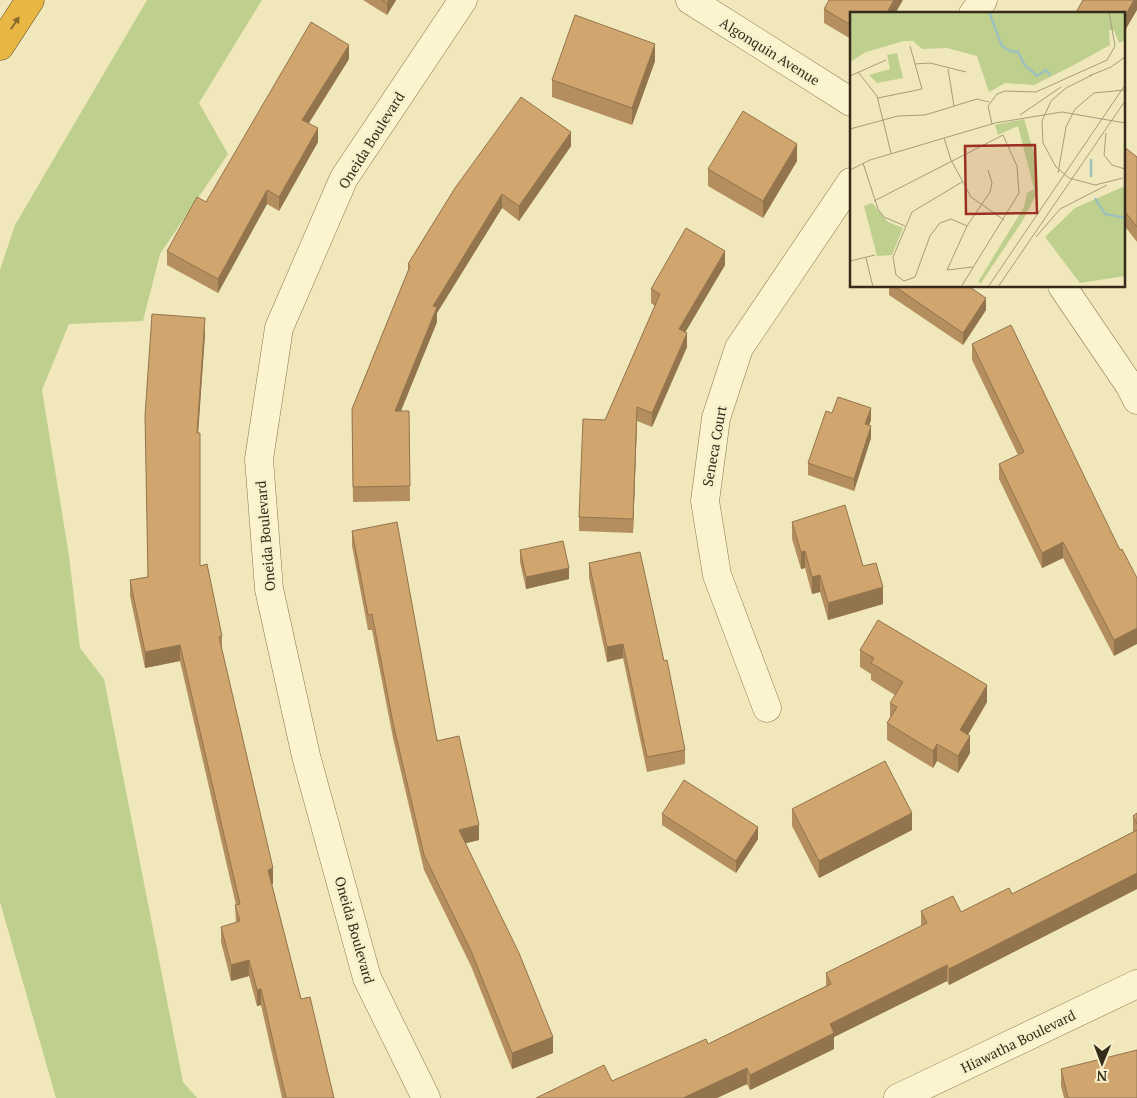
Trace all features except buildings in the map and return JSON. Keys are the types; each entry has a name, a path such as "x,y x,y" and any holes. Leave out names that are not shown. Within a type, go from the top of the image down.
{"highway":[{"path":"0,46 30,0"}],"street":[{"name":"Oneida Boulevard","path":"426,1098 367,978 306,756 269,589 259,459 279,328 344,178 463,0"},
{"name":"Algonquin Avenue","path":"690,0 850,101"},
{"path":"974,12 983,0"},
{"name":"Seneca Court","path":"767,708 717,575 706,501 716,418 739,348 850,183"},
{"path":"1063,288 1130,386 1137,400"},
{"name":"Hiawatha Boulevard","path":"898,1098 1137,984"}],"green space":[{"path":"147,0 262,0 199,103 228,154 160,254 143,321 69,324 42,390 69,556 80,648 104,679 183,1082 197,1098 56,1098 0,902 0,270 15,225"}]}
